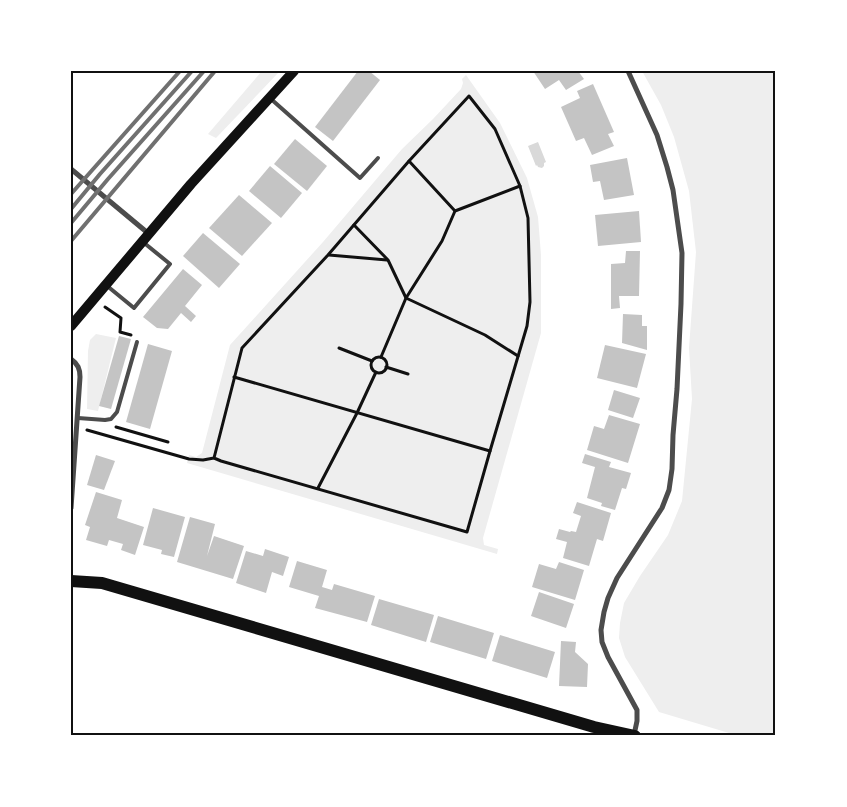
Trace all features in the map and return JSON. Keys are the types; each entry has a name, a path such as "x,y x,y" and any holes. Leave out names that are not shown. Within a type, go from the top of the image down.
{"highway":[{"path":"71,581 102,583 594,727 635,736"}],"main road":[{"path":"71,326 192,184 294,71"}],"street":[{"path":"628,71 658,135 673,190 682,254 677,389 669,490 662,508 617,578 606,605 601,630 602,642 608,657 637,710 635,736"},
{"path":"71,169 121,211 146,238"},
{"path":"71,359 80,370 71,508"}],"lane":[{"path":"269,98 360,178 378,158"},
{"path":"106,285 134,308 170,264 146,238"},
{"path":"78,418 105,420 111,419 117,412 136,342"}],"path":[{"path":"87,430 189,459 203,460 214,458 467,532 527,326 530,302 528,218 520,186 495,129 469,96 328,255 242,348 214,458"},
{"path":"409,162 456,211"},
{"path":"381,357 406,298 442,241 456,211 520,186"},
{"path":"354,225 388,260 406,298 485,335 518,356"},
{"path":"328,255 388,260"},
{"path":"106,307 121,318 120,332 134,336 136,342"},
{"path":"339,348 372,361"},
{"path":"372,361 381,357"},
{"path":"376,372 384,371 386,367 385,360 381,357"},
{"path":"372,361 372,369 376,372"},
{"path":"386,367 408,374"},
{"path":"318,488 357,414 376,372"},
{"path":"234,377 490,451"},
{"path":"105,420 113,427 168,442"}],"shaded area":[{"path":"262,71 280,71 216,138 208,134"},
{"path":"642,71 776,71 776,736 739,736 659,712 625,657 619,638 624,603 668,535 682,501 692,399 689,348 696,252 689,191 674,137 661,105"},
{"path":"466,75 500,123 527,178 538,217 541,255 541,333 483,538 484,545 498,549 497,554 187,463 189,455 196,457 202,453 230,345 323,242 402,149 461,89 462,79"},
{"path":"538,142 546,162 542,168 536,166 528,146"},
{"path":"96,334 116,338 98,411 87,409 88,351 90,340"}],"building":[{"path":"358,71 369,71 380,80 333,141 315,127"},
{"path":"533,71 578,71 584,79 566,90 559,80 545,89"},
{"path":"593,84 614,132 608,134 614,146 592,155 584,138 576,141 561,107 580,98 577,91"},
{"path":"295,139 327,166 307,191 274,164"},
{"path":"627,158 634,195 604,200 600,181 593,182 590,165"},
{"path":"270,166 302,193 281,218 249,191"},
{"path":"239,195 272,223 242,256 209,228"},
{"path":"639,211 641,242 598,246 595,215"},
{"path":"203,233 240,264 219,288 183,256"},
{"path":"626,251 640,251 639,296 619,296 620,308 611,309 611,264 625,263"},
{"path":"183,269 202,285 185,306 196,316 191,322 181,313 168,329 157,328 143,317"},
{"path":"623,314 642,315 642,326 647,326 647,350 622,343"},
{"path":"119,336 131,339 111,409 99,406"},
{"path":"148,344 172,351 150,429 126,422"},
{"path":"605,345 646,354 637,388 597,378"},
{"path":"614,390 640,398 633,418 608,410"},
{"path":"609,415 640,424 628,463 587,450 594,426 604,429"},
{"path":"585,454 611,462 609,467 631,473 626,489 622,488 615,510 601,506 602,503 587,498 595,467 582,463"},
{"path":"96,455 115,461 104,490 87,485"},
{"path":"96,492 122,500 117,518 144,527 135,555 121,550 123,544 109,540 107,546 86,540 90,527 85,525"},
{"path":"577,502 611,513 603,541 597,539 589,566 563,558 567,542 556,539 559,529 576,532 581,516 573,513"},
{"path":"153,508 185,517 174,557 161,554 162,550 143,545"},
{"path":"190,517 215,524 207,556 214,536 244,546 233,579 177,562"},
{"path":"265,549 289,557 283,576 272,572 266,593 236,583 246,551 263,556"},
{"path":"297,561 327,570 322,587 332,590 334,584 375,596 367,622 315,608 319,596 289,587"},
{"path":"559,562 584,570 575,600 532,587 539,564 556,569"},
{"path":"539,592 574,604 566,628 531,616"},
{"path":"379,599 434,615 426,642 371,625"},
{"path":"438,616 494,633 486,659 430,642"},
{"path":"500,635 555,652 547,678 492,661"},
{"path":"561,641 576,642 575,652 588,664 587,687 559,686"}],"railway":[{"path":"71,194 180,71"},
{"path":"71,209 192,71"},
{"path":"71,223 204,71"},
{"path":"71,241 215,71"}]}
